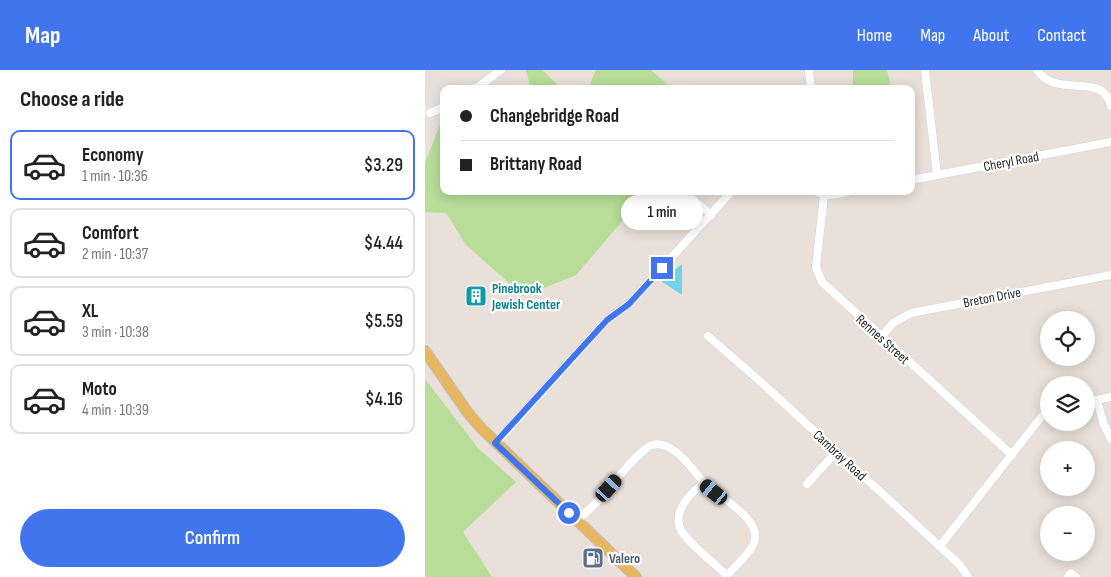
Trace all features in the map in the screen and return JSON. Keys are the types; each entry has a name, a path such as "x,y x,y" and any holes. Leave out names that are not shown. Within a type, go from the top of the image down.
{"main road":[{"path":"425,351 468,413 495,443 632,576"}],"street":[{"path":"480,85 501,70"},
{"path":"809,70 811,85"},
{"path":"925,70 937,175"},
{"path":"1037,70 1043,78 1053,83 1087,83 1097,86 1107,94 1111,106"},
{"path":"430,113 440,109"},
{"name":"Cheryl Road","path":"915,179 1111,142"},
{"path":"688,195 711,215"},
{"path":"495,443 607,320 629,304 728,195"},
{"name":"Rennes Street","path":"825,195 815,266 818,277 826,287 1012,455"},
{"name":"Breton Drive","path":"881,337 893,323 911,313 1111,275"},
{"name":"Cambray Road","path":"708,336 940,546 960,565 968,577"},
{"path":"1111,397 1097,400 1104,424 1111,439"},
{"path":"940,546 1040,419"},
{"path":"577,521 598,501 643,451 654,445 662,444 674,451 704,483 748,518 755,533 753,545 726,576 688,539 682,532 679,524 680,512 684,504 694,491 704,483"},
{"path":"807,484 836,452"},
{"path":"1068,577 1071,573 1076,577"}],"green space":[{"path":"526,70 542,70 558,85 530,85"},
{"path":"596,70 651,70 668,85 590,85"},
{"path":"853,70 887,70 890,85 853,85"},
{"path":"440,125 440,195 645,195 576,275 524,296 466,245 446,213 425,212 425,163"},
{"path":"425,379 478,448 516,482 463,532 492,577 425,577"}],"water":[{"path":"682,264 682,295 661,281"}],"place":[{"name":"Pinebrook Jewish Center","path":"476,296"},
{"name":"Valero","path":"593,558"}],"route":[{"path":"569,513 495,443 607,320 629,304 662,268"}]}
